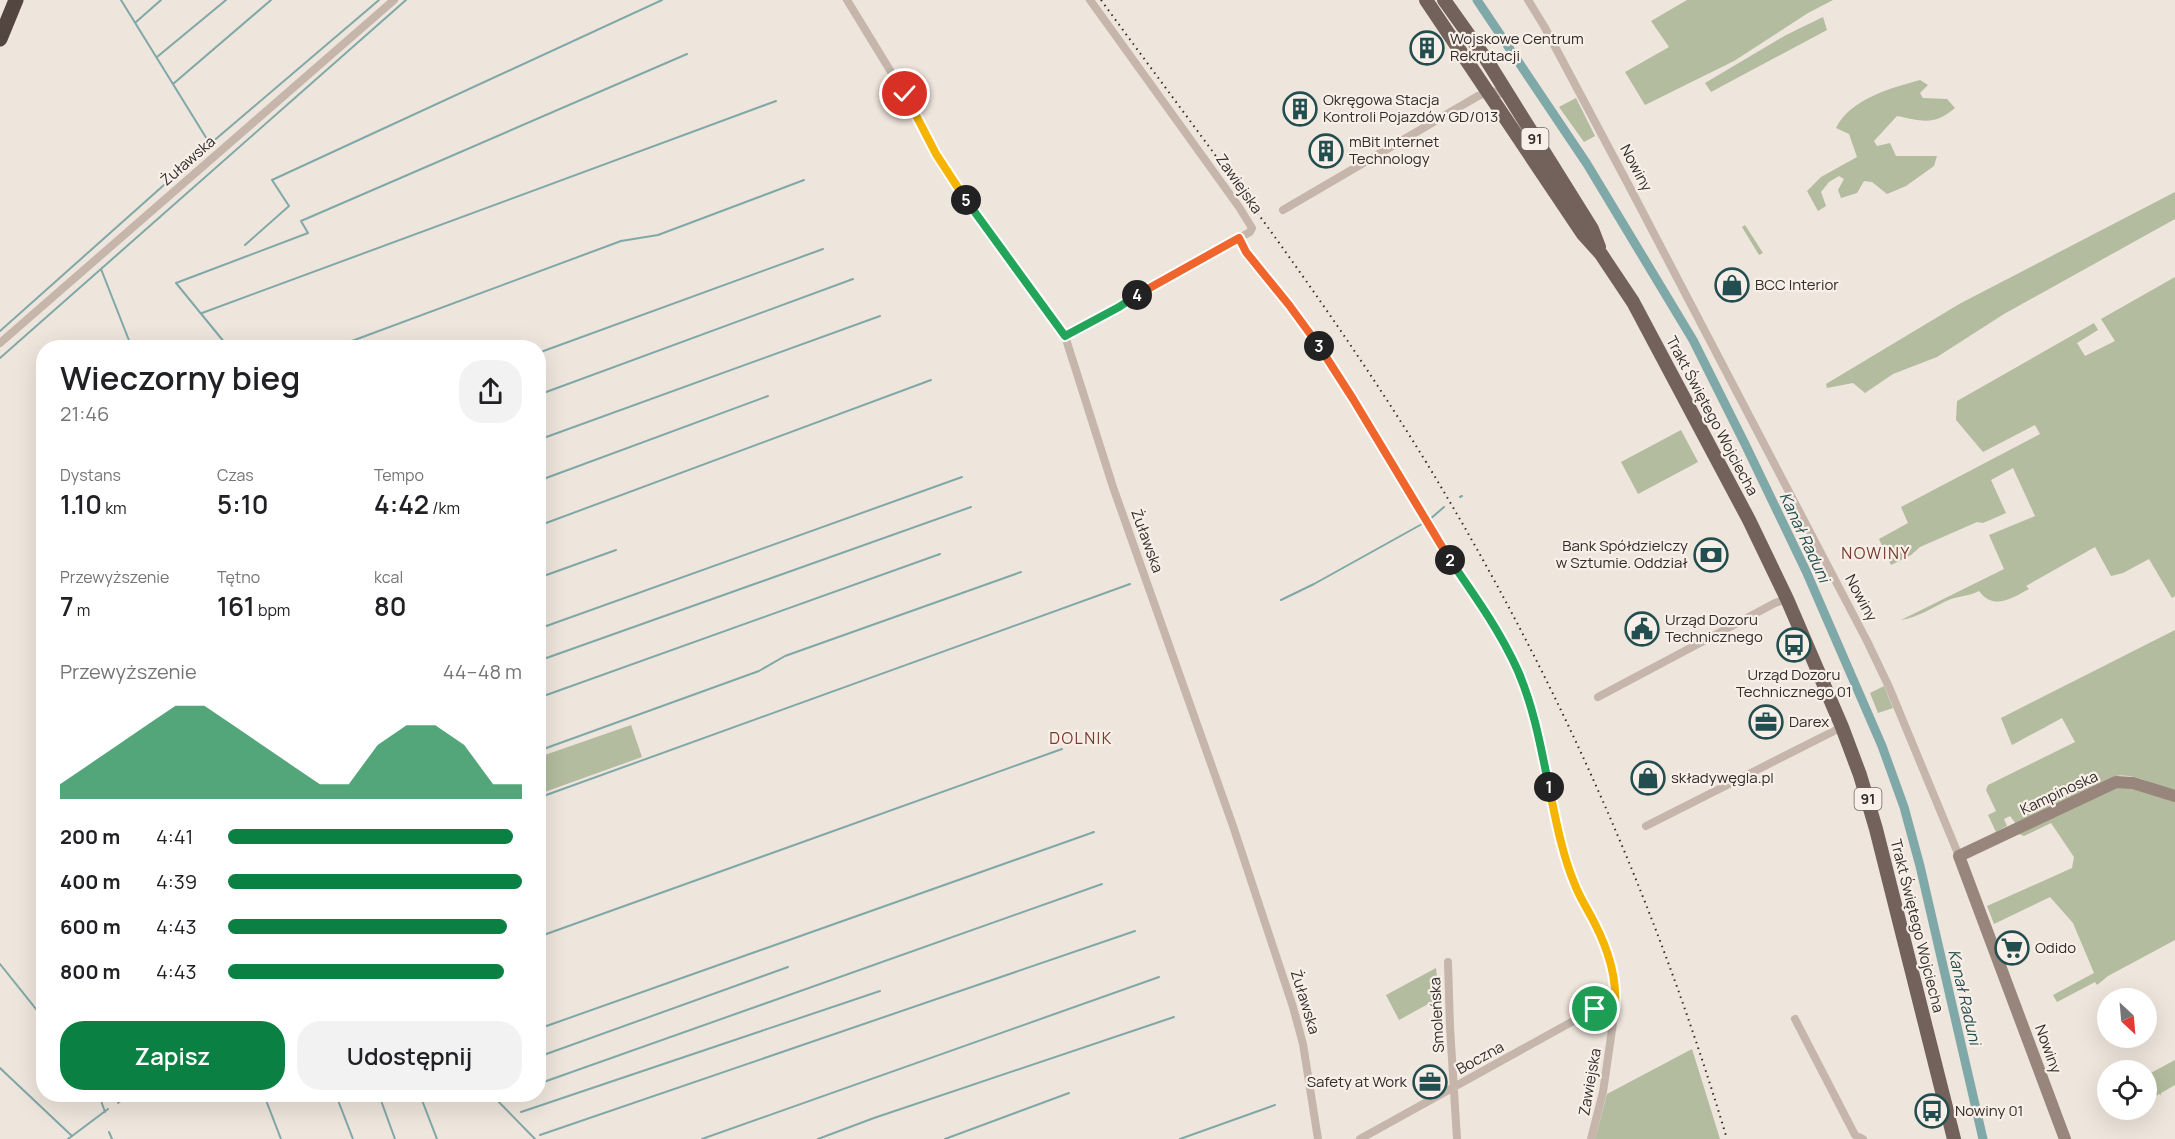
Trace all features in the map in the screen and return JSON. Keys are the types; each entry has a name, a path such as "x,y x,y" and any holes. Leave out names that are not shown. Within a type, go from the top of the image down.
{"highway":[{"path":"0,39 16,0"}],"main road":[{"name":"Trakt Świętego Wojciecha","path":"1426,0 1583,234 1601,254 1633,302 1764,549 1842,727 1860,775 1876,829 1950,1138"},
{"name":"Trakt Świętego Wojciecha","path":"1446,1 1493,69 1592,229 1601,254"}],"street":[{"name":"Żuławska","path":"0,343 394,0"},
{"name":"Żuławska","path":"847,0 899,85 956,186 1065,336 1113,487 1229,815 1293,1007 1304,1044 1318,1139"},
{"name":"Zawiejska","path":"1090,0 1251,224 1250,232 1239,238 1246,252 1289,305 1334,369 1506,647 1528,698 1545,766 1559,838 1570,873 1596,925 1610,963 1615,988 1615,1006 1604,1092 1591,1139"},
{"name":"Nowiny","path":"1528,0 1548,33 1867,641 1959,856 2066,1139"},
{"path":"1443,26 1446,1"},
{"path":"1486,92 1493,69"},
{"path":"1283,210 1486,92 1491,91 1509,96"},
{"path":"1065,336 1239,238"},
{"path":"1598,697 1734,624 1787,599"},
{"path":"1646,826 1842,727"},
{"name":"Kampinoska","path":"1959,856 2116,782 2133,783 2175,796"},
{"name":"Smoleńska","path":"1448,962 1457,1139"},
{"name":"Boczna","path":"1360,1139 1599,1008 1615,1006"},
{"path":"1795,1019 1855,1135 1863,1139"}],"green space":[{"path":"1687,0 1833,0 1808,13 1734,61 1645,105 1625,72 1669,47 1651,21"},
{"path":"1823,17 1827,30 1711,92 1705,83 1786,35"},
{"path":"1920,80 1928,85 1920,93 1923,98 1947,99 1955,108 1941,118 1927,121 1897,116 1874,141 1877,146 1890,143 1896,156 1937,156 1934,166 1906,186 1887,194 1872,182 1864,181 1857,193 1841,198 1838,190 1844,179 1839,176 1829,182 1821,192 1826,206 1818,211 1807,191 1821,177 1857,157 1849,134 1836,128 1842,118 1851,109 1872,96"},
{"path":"1576,98 1595,136 1584,142 1559,107"},
{"path":"2175,192 2175,219 2004,314 1937,357 1893,374 1865,393 1853,383 1827,388 1826,384 1961,303"},
{"path":"1745,225 1763,253 1759,255 1742,227"},
{"path":"2175,277 2175,596 2172,598 2149,559 2123,573 2111,576 2095,547 2026,586 2029,589 2010,599 1997,602 1985,597 1979,591 1951,599 1920,614 1901,620 2004,569 1989,535 2035,516 2013,468 1991,480 2006,513 1983,523 1977,522 1920,547 1911,555 1891,565 1879,539 1908,523 1901,507 2040,434 2035,425 1983,452 1956,420 1957,401 2094,323 2098,330 2077,343 2085,356 2115,341 2101,319"},
{"path":"1681,430 1698,462 1638,494 1621,462"},
{"path":"2175,630 2175,790 2132,777 2117,776 2016,824 2010,816 2004,819 2007,826 1996,832 1988,815 1996,811 1986,790 1988,785 2075,742 2062,718 2012,745 2001,718"},
{"path":"1884,686 1893,708 1878,713 1870,693"},
{"path":"631,725 642,757 546,791 546,755"},
{"path":"2124,786 2175,800 2175,940 2108,976 2097,985 2095,982 2057,1002 2053,995 2094,973 2073,923 2050,897 1994,924 1987,906 2072,868 2074,857 2051,823 2024,836 2019,834 2104,791"},
{"path":"1436,968 1439,998 1399,1020 1386,995"},
{"path":"1692,1049 1720,1139 1595,1139 1607,1094"},
{"path":"2175,1060 2175,1085 2161,1093 2161,1096 2160,1094 2157,1095 2157,1070"}],"waterway":[{"path":"121,0 210,144"},
{"path":"136,22 161,0"},
{"path":"157,57 226,0"},
{"path":"173,84 271,0"},
{"path":"0,331 210,144 379,0"},
{"path":"0,358 406,0"},
{"path":"245,245 289,206 272,180 662,0"},
{"name":"Kanał Raduni","path":"1477,0 1587,164 1693,340 1806,571 1882,746 1904,807 1920,866 1983,1139"},
{"path":"222,340 176,283 308,233 301,221 687,54"},
{"path":"202,313 776,101"},
{"path":"355,340 621,241 658,235 804,180"},
{"path":"546,350 823,249"},
{"path":"101,269 129,340"},
{"path":"546,392 853,279"},
{"path":"546,437 880,316"},
{"path":"546,523 931,380"},
{"path":"546,478 768,396"},
{"path":"546,626 962,477"},
{"path":"546,658 971,507"},
{"path":"1429,520 1444,507"},
{"path":"1281,600 1422,524"},
{"path":"546,575 616,550"},
{"path":"546,695 940,554"},
{"path":"546,748 759,671 785,656 1021,572"},
{"path":"546,795 1130,584"},
{"path":"546,934 1062,749"},
{"path":"546,1026 1094,832"},
{"path":"546,1081 1102,884"},
{"path":"540,1135 1135,931"},
{"path":"0,964 36,1009"},
{"path":"546,1054 788,967"},
{"path":"702,1139 1159,977"},
{"path":"521,1112 880,991"},
{"path":"818,1139 1174,1017"},
{"path":"0,1068 72,1136"},
{"path":"945,1139 1069,1093"},
{"path":"101,1102 105,1112"},
{"path":"267,1102 281,1139"},
{"path":"339,1102 353,1139"},
{"path":"382,1102 395,1139"},
{"path":"423,1102 437,1139"},
{"path":"499,1102 535,1139"},
{"path":"1180,1139 1275,1105"},
{"path":"68,1139 108,1109"},
{"path":"109,1132 112,1139"}],"railway":[{"path":"1101,0 1268,228 1349,344 1426,462 1473,542 1559,707 1635,876 1699,1050 1727,1139"}],"place":[{"name":"Wojskowe Centrum Rekrutacji","path":"1427,48"},
{"name":"Okręgowa Stacja Kontroli Pojazdów GD/013","path":"1300,109"},
{"name":"mBit Internet Technology","path":"1326,151"},
{"name":"BCC Interior","path":"1732,285"},
{"name":"Bank Spółdzielczy w Sztumie. Oddział","path":"1711,555"},
{"name":"Urząd Dozoru Technicznego","path":"1642,629"},
{"name":"Urząd Dozoru Technicznego 01","path":"1794,645"},
{"name":"Darex","path":"1766,722"},
{"name":"składywęgla.pl","path":"1648,778"},
{"name":"Odido","path":"2012,948"},
{"name":"Safety at Work","path":"1430,1082"},
{"name":"Nowiny 01","path":"1932,1111"}],"district":[{"name":"NOWINY","path":"1876,553"},
{"name":"DOLNIK","path":"1081,738"}],"route":[{"path":"905,94 936,154 956,186 1065,336 1239,238 1246,252 1309,332 1353,399 1449,558 1479,602 1519,673 1536,727 1559,838 1576,888 1596,925 1612,973 1616,995 1615,1006 1595,1009"}]}
